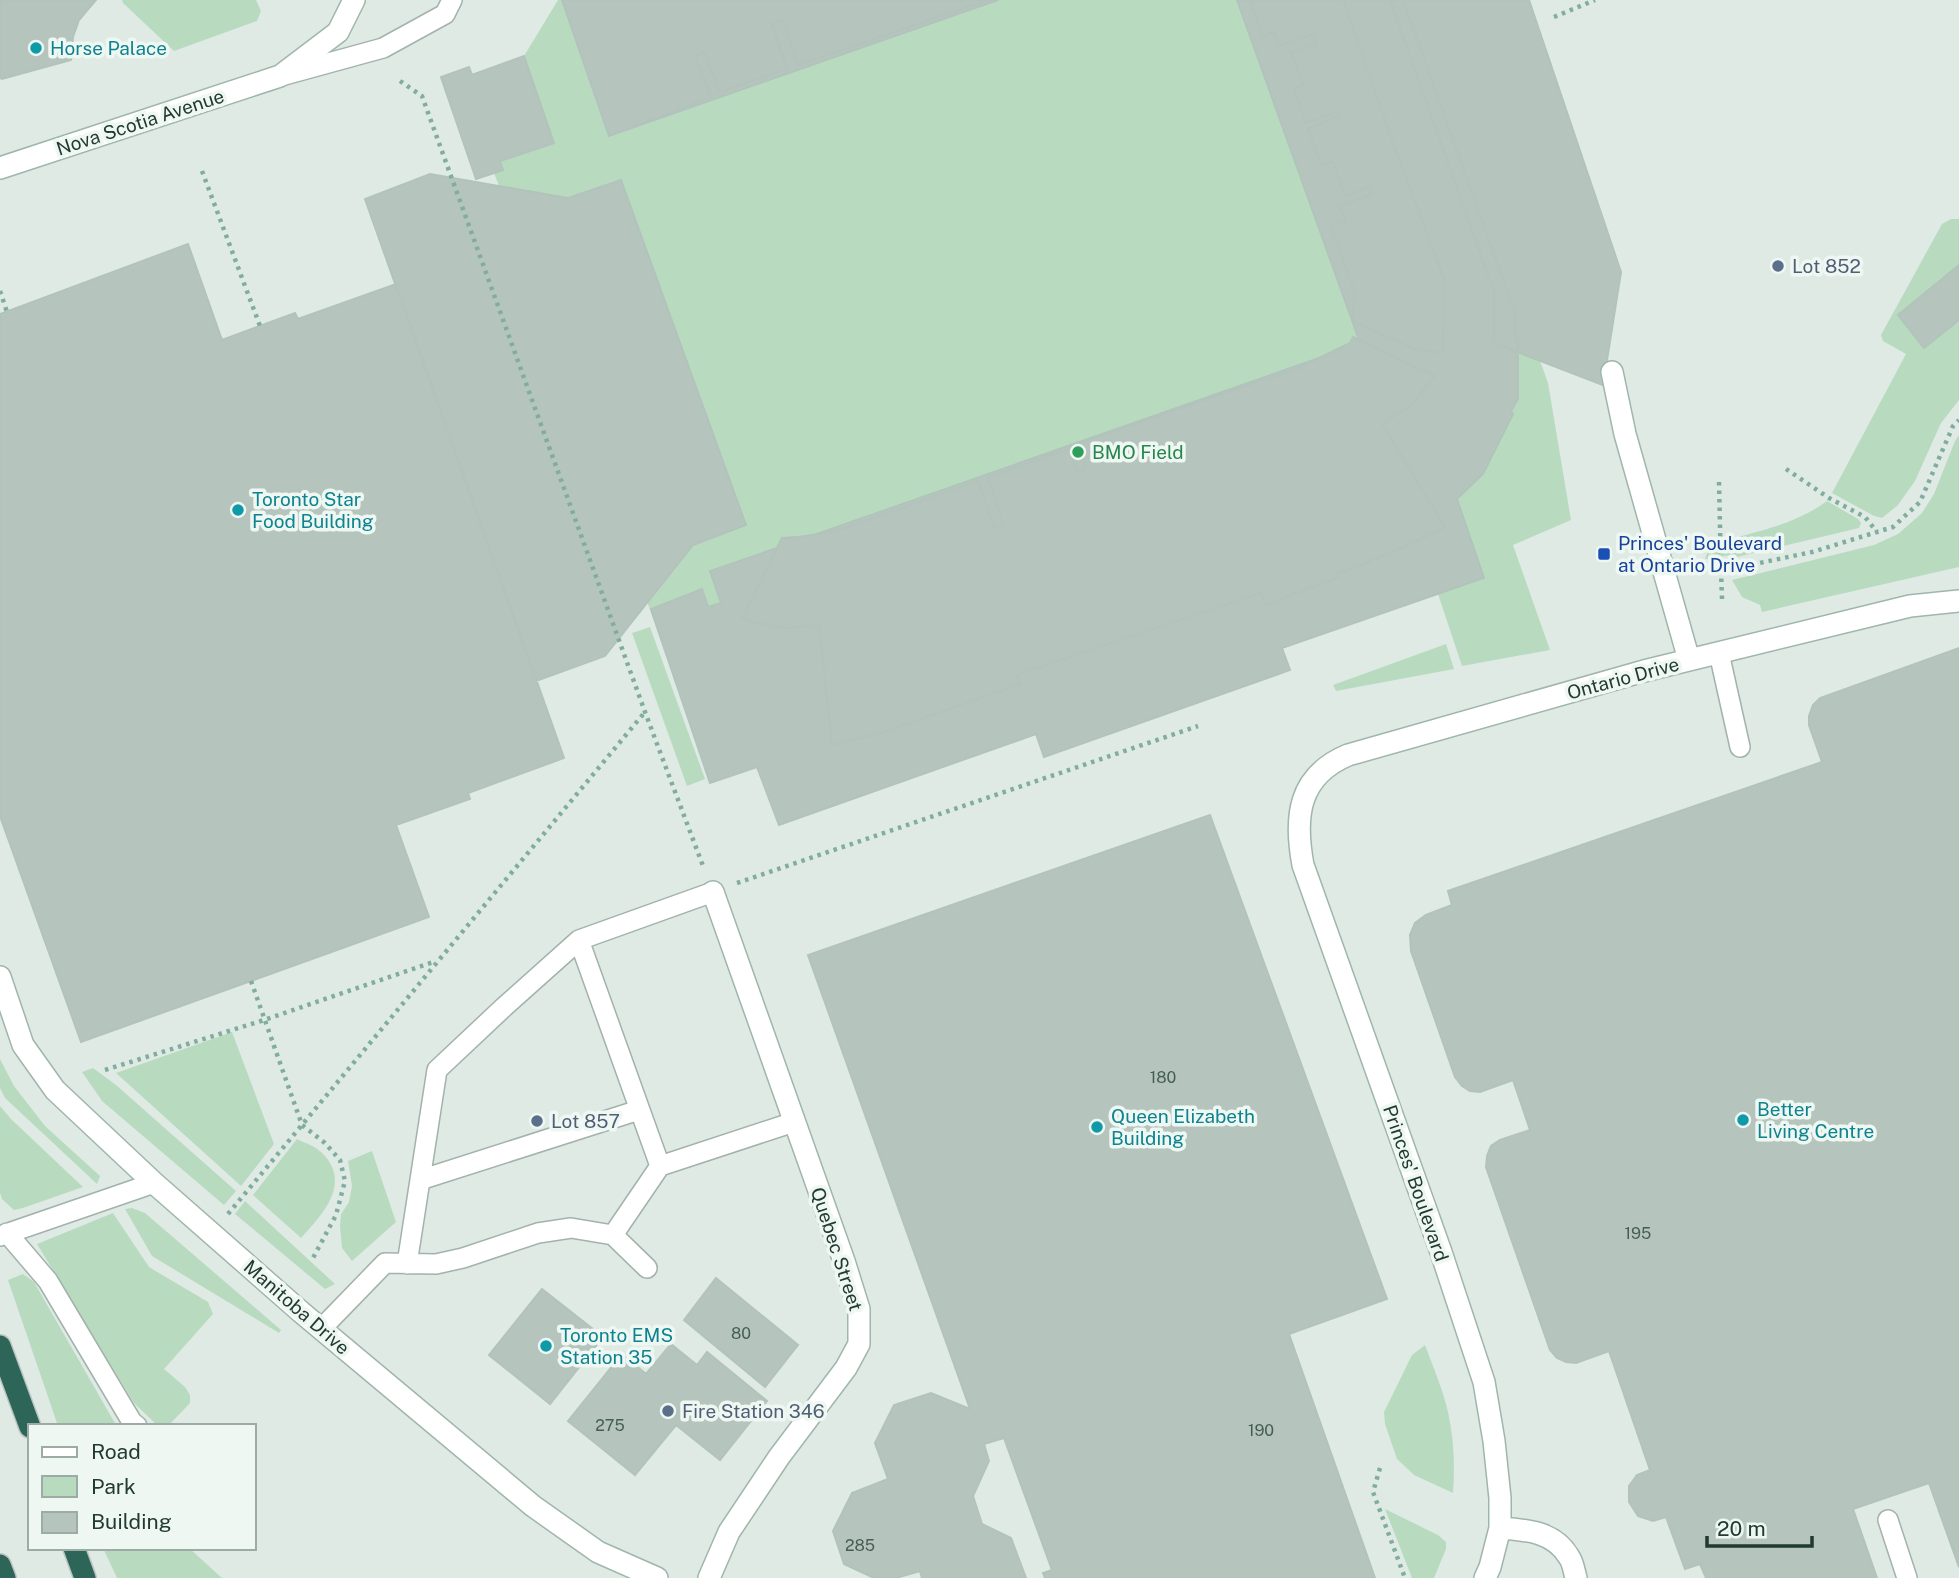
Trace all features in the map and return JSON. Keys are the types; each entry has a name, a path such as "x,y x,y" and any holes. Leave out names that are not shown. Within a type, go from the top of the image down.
{"highway":[{"path":"0,1346 29,1424"},
{"path":"75,1550 85,1578"},
{"path":"0,1565 5,1578"}],"street":[{"name":"Nova Scotia Avenue","path":"0,168 280,76 338,32 354,0"},
{"path":"1612,372 1625,434 1689,660"},
{"name":"Ontario Drive","path":"1306,793 1310,783 1325,767 1348,755 1644,671 1910,606 1959,601"},
{"name":"Princes' Boulevard","path":"1306,793 1300,810 1298,829 1303,865 1441,1252 1484,1382 1500,1498 1500,1528 1485,1578"},
{"name":"Quebec Street","path":"709,1578 729,1532 779,1457 846,1368 859,1344 859,1308 844,1261 713,892"},
{"name":"Manitoba Drive","path":"0,976 23,1045 55,1090 154,1183 321,1329 533,1506 598,1552 657,1578"},
{"path":"1500,1528 1530,1530 1552,1537 1569,1557 1576,1578"}],"lane":[{"path":"280,76 383,48 445,15 452,0"},
{"path":"1718,653 1740,747"},
{"path":"407,1264 437,1070 579,940 713,892"},
{"path":"579,940 660,1166"},
{"path":"420,1180 639,1110"},
{"path":"613,1235 660,1166 794,1122"},
{"path":"134,1424 48,1281 4,1234 154,1183"},
{"path":"321,1329 385,1264 436,1264 463,1258 538,1233 572,1228 613,1235 647,1268"},
{"path":"1888,1520 1907,1578"}],"path":[{"path":"1554,17 1595,0"},
{"path":"400,81 422,96 713,892 1198,726"},
{"path":"202,172 260,326"},
{"path":"0,291 7,312"},
{"path":"1721,571 1812,552 1893,527 1920,502 1953,426 1959,420"},
{"path":"1786,469 1829,498 1865,517 1877,532"},
{"path":"1719,482 1722,599"},
{"path":"212,1233 645,712"},
{"path":"105,1070 264,1020 439,960"},
{"path":"251,981 302,1125 325,1143 340,1160 345,1181 336,1215 313,1258"},
{"path":"1380,1468 1373,1492 1405,1578"}],"green space":[{"path":"122,0 256,0 261,11 257,21 174,51"},
{"name":"BMO Field","path":"558,0 1411,0 1548,383 1571,520 1513,545 1550,650 1462,666 1438,594 1282,648 1290,670 1044,757 1036,734 779,825 757,767 710,783 538,287 494,173 476,179 441,77 469,67 472,74 524,56"},
{"path":"1951,219 1959,219 1959,265 1898,315 1924,348 1959,320 1959,400 1941,423 1915,481 1898,505 1882,518 1832,493 1906,354 1883,341 1881,335 1942,224"},
{"path":"1959,435 1959,567 1762,612 1760,605 1742,597 1732,580 1874,545 1898,534 1922,513 1934,494"},
{"path":"1827,501 1858,519 1861,523 1859,528 1737,557 1731,555 1705,559 1711,544 1786,523"},
{"path":"650,627 705,779 687,786 632,633"},
{"path":"1446,644 1454,669 1336,691 1333,685"},
{"path":"232,1032 274,1144 241,1186 116,1073"},
{"path":"0,1059 14,1086 45,1126 100,1176 97,1184 5,1098 0,1088"},
{"path":"93,1068 116,1085 236,1191 224,1205 102,1101 82,1072"},
{"path":"0,1106 83,1187 14,1210 2,1199"},
{"path":"297,1139 313,1146 330,1163 335,1186 318,1219 301,1238 253,1195"},
{"path":"372,1151 396,1222 352,1261 342,1248 340,1227 341,1214 349,1202 352,1186 348,1161"},
{"path":"245,1201 335,1284 325,1289 235,1214"},
{"path":"132,1208 145,1213 281,1330 279,1333 152,1256 125,1209"},
{"path":"113,1213 149,1267 208,1302 213,1314 164,1369 185,1387 190,1395 190,1403 170,1424 156,1424 134,1403 37,1244"},
{"path":"23,1274 34,1282 115,1424 57,1424 8,1280"},
{"path":"1425,1345 1450,1422 1454,1452 1453,1493 1414,1475 1397,1459 1385,1424 1384,1412 1412,1355"},
{"path":"1385,1509 1438,1535 1446,1542 1446,1549 1434,1578 1412,1578"},
{"path":"104,1550 191,1550 222,1578 117,1578"}],"building":[{"name":"Horse Palace","path":"0,0 96,0 79,20 73,37 71,60 2,79"},
{"path":"562,0 988,0 798,65 783,20 772,24 787,69 720,92 704,52 695,56 711,97 609,136"},
{"path":"562,0 998,0 609,136"},
{"path":"1237,0 1403,0 1515,313 1515,338 1518,338 1518,399 1483,474 1457,499 1484,578 1282,648 1290,670 1044,757 1036,734 779,825 757,767 710,783 651,609 702,589 708,607 721,603 710,571 777,548 782,538 811,536 1319,358 1350,343 1353,337 1359,340"},
{"path":"1250,0 1343,0 1444,279 1443,352 1419,351 1353,321 1354,291 1331,226 1346,221 1340,206 1372,194 1369,187 1345,196 1333,162 1321,165 1308,128 1340,116 1338,112 1306,123 1294,89 1303,85 1291,52 1316,44 1313,34 1279,46 1274,32 1263,37"},
{"path":"1390,0 1529,0 1621,272 1603,385 1494,343 1494,292"},
{"path":"524,56 554,143 500,161 503,170 476,179 441,77 469,67 472,75"},
{"path":"430,174 568,198 621,180 746,525 693,545 605,656 536,681 365,199"},
{"name":"Toronto Star Food Building","path":"188,244 222,340 295,313 298,319 396,284 564,758 468,793 470,799 396,825 429,917 81,1042 0,816 0,314"},
{"path":"1959,265 1959,320 1924,348 1898,315"},
{"path":"1353,337 1435,376 1410,406 1382,424 1445,527 1404,547 1337,573 1339,577 1265,605 1261,593 1016,675 1020,684 881,733 832,745 819,625 788,628 742,618 782,538 836,531 978,481 994,527 1003,524 988,477 1069,449 1077,472 1086,468 1078,443 1299,368 1350,343"},
{"name":"Better Living Centre","path":"1959,648 1959,1567 1929,1483 1853,1509 1877,1578 1706,1578 1700,1564 1685,1569 1666,1517 1653,1521 1638,1516 1629,1502 1629,1486 1637,1475 1650,1470 1609,1351 1576,1363 1557,1358 1550,1350 1486,1167 1491,1146 1500,1140 1530,1130 1513,1080 1480,1092 1470,1091 1455,1077 1411,951 1410,935 1415,923 1426,915 1452,905 1448,891 1822,762 1809,725 1813,705 1820,698"},
{"name":"Queen Elizabeth Building","path":"1210,815 1387,1299 1289,1334 1375,1578 1045,1578 1043,1573 1052,1570 1004,1438 984,1444 989,1461 973,1496 982,1524 1011,1538 1026,1578 922,1578 920,1571 896,1578 874,1578 844,1564 833,1531 852,1493 888,1479 875,1443 894,1405 931,1393 970,1409 808,955"},
{"path":"716,1278 798,1345 765,1387 684,1320"},
{"name":"Toronto EMS Station 35","path":"542,1289 603,1337 550,1404 489,1355"},
{"name":"Fire Station 346","path":"671,1344 697,1365 707,1352 767,1401 720,1460 676,1425 635,1475 568,1421 622,1354 646,1374"}],"place":[{"name":"Horse Palace","path":"36,48"},
{"name":"Lot 852","path":"1778,266"},
{"name":"BMO Field","path":"1078,452"},
{"name":"Toronto Star Food Building","path":"238,510"},
{"name":"Princes' Boulevard at Ontario Drive","path":"1604,554"},
{"name":"Better Living Centre","path":"1743,1120"},
{"name":"Lot 857","path":"537,1121"},
{"name":"Queen Elizabeth Building","path":"1097,1127"},
{"name":"Toronto EMS Station 35","path":"546,1346"},
{"name":"Fire Station 346","path":"668,1411"}]}
